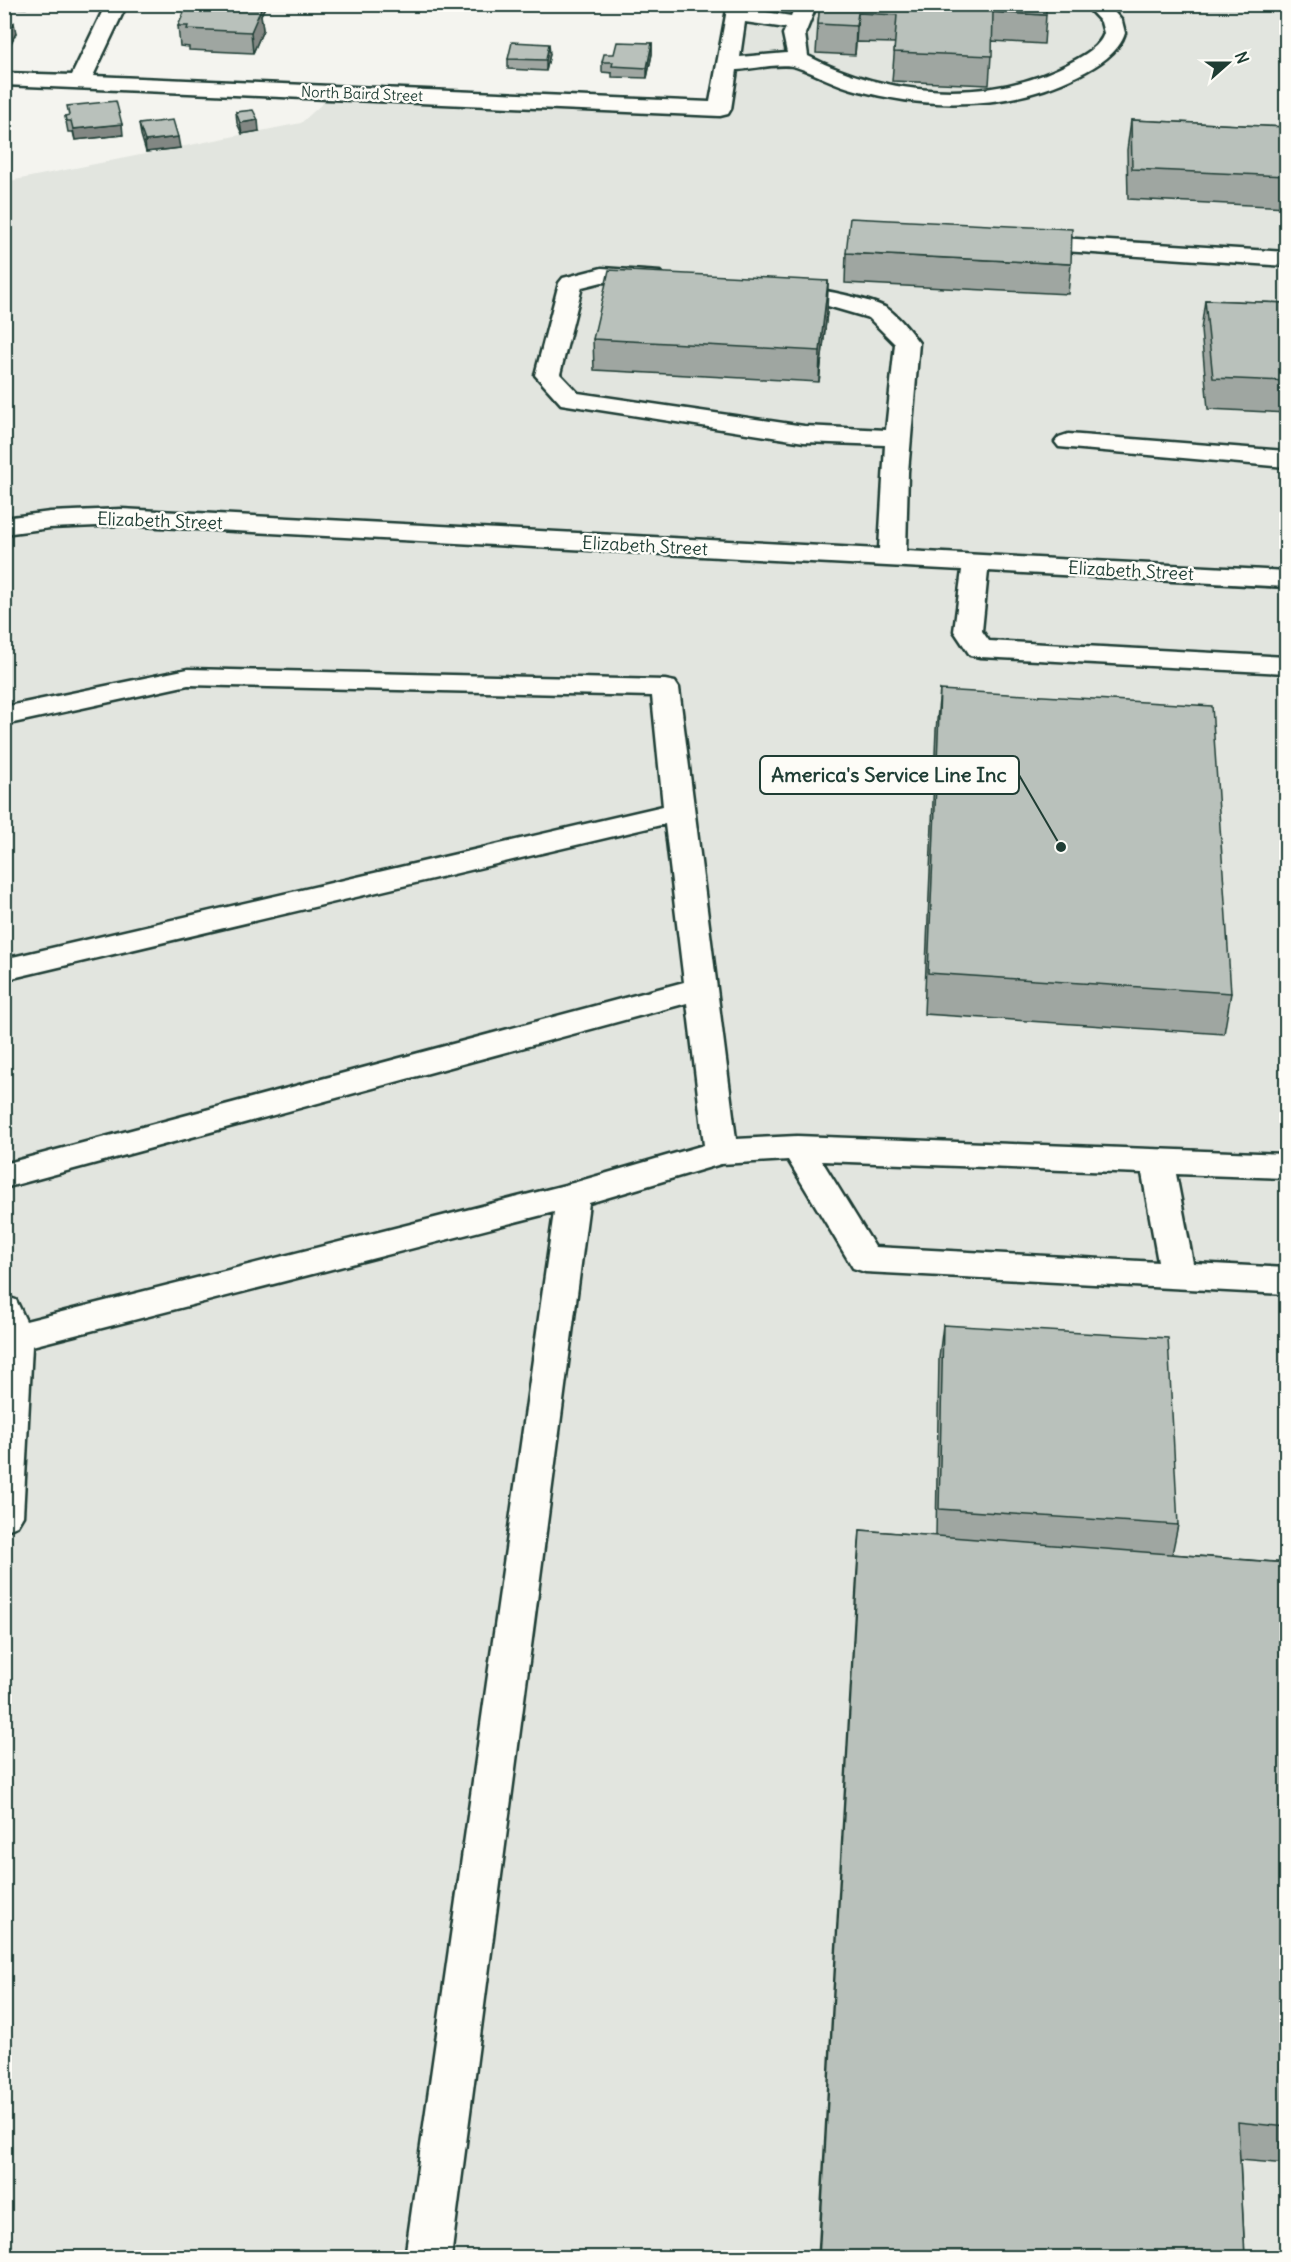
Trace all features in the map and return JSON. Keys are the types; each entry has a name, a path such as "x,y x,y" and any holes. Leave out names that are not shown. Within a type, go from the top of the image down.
{"street":[{"path":"78,82 117,4"},
{"path":"798,59 794,34 803,14 737,9 728,64 798,59 829,76 883,91 930,96 1007,92 1057,79 1104,50 1112,39 1115,30 1111,20 1094,4"},
{"name":"North Baird Street","path":"4,79 720,109 728,64"},
{"path":"1001,242 1287,258"},
{"path":"672,279 602,275 572,283 547,375 570,399 804,434 898,438"},
{"path":"765,288 824,297 878,313 908,344 898,438 892,559"},
{"path":"1068,442 1287,459"},
{"name":"Elizabeth Street","path":"4,525 50,520 121,517 1287,579"},
{"path":"975,563 968,631 980,649 1287,665"},
{"path":"4,716 188,677 665,688 677,812 702,988 721,1152"},
{"path":"4,970 677,812"},
{"path":"4,1176 702,988"},
{"path":"797,1148 865,1259 1287,1281"},
{"path":"4,1516 10,1323 573,1195 721,1152 797,1148 1287,1166"},
{"path":"1157,1161 1178,1275"},
{"path":"428,2258 573,1195"}],"shaded area":[{"path":"738,5 1286,5 1286,2257 5,2258 5,182 301,123 335,92 720,109"}],"building":[{"path":"215,4 260,4 258,9 214,8"},
{"path":"820,4 1046,4 1046,15 993,12 992,56 894,52 897,15 858,13 856,26 818,24"},
{"path":"186,8 261,9 251,32 187,29 188,26 178,26"},
{"path":"4,22 14,23 6,38 4,38"},
{"path":"512,42 549,44 546,60 508,59"},
{"path":"617,42 652,43 647,68 612,66 613,62 602,62 604,54 614,54"},
{"path":"116,101 122,124 73,129 71,121 66,121 65,116 69,115 67,106"},
{"path":"253,110 258,120 240,123 236,112"},
{"path":"173,120 178,137 145,141 139,124"},
{"path":"1131,120 1287,127 1287,176 1132,169"},
{"path":"850,218 1072,229 1071,264 846,253"},
{"path":"609,270 828,281 820,351 593,339"},
{"path":"1205,300 1287,303 1287,381 1213,378"},
{"path":"940,690 1212,706 1231,993 928,973"},
{"path":"943,1325 1168,1338 1178,1525 939,1509"},
{"path":"860,1530 1287,1563 1287,2127 1238,2122 1245,2258 819,2258"}],"place":[{"name":"America's Service Line Inc","path":"1061,847"}]}
